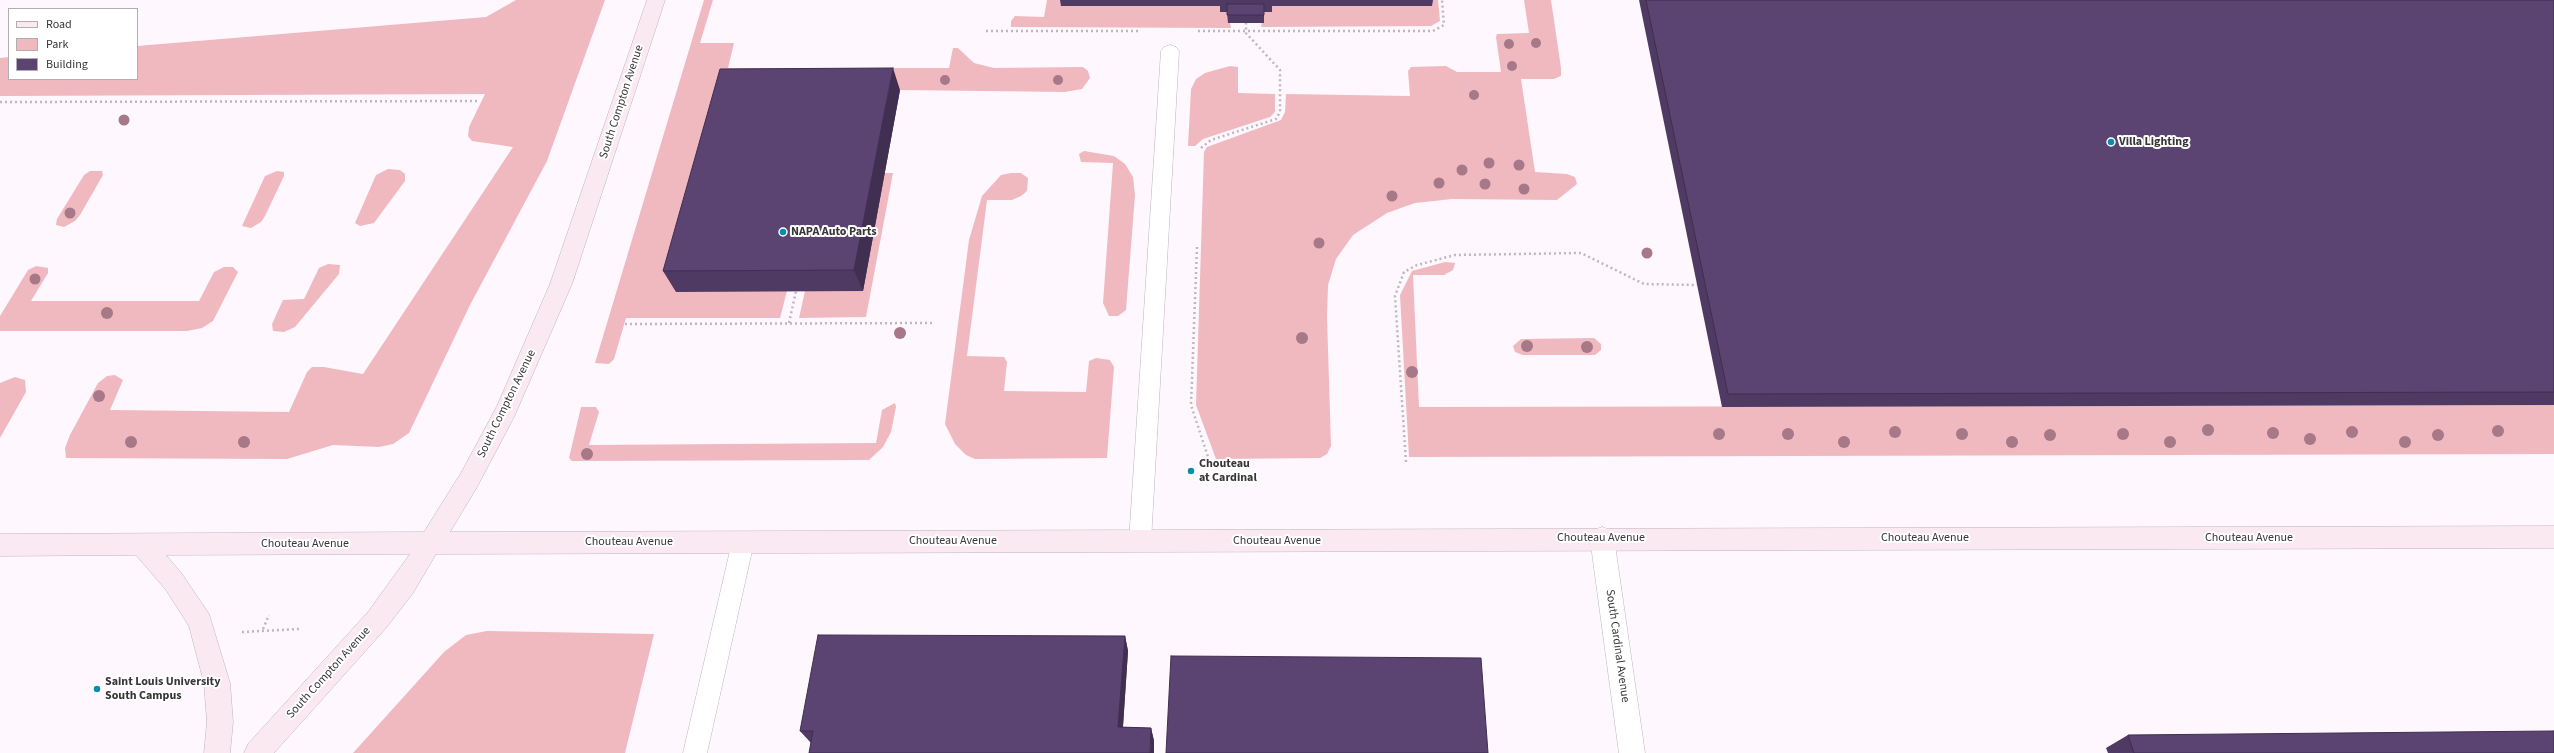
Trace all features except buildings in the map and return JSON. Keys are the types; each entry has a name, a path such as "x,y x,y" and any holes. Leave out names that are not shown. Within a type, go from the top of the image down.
{"main road":[{"name":"South Compton Avenue","path":"257,753 370,629 404,585 469,480 506,410 561,284 656,0"},
{"name":"Chouteau Avenue","path":"0,545 1602,538 2554,538"},
{"path":"141,544 174,582 200,622 217,683 220,722 217,753"}],"street":[{"name":"South Cardinal Avenue","path":"1602,538 1632,753"}],"lane":[{"path":"1140,541 1170,51"},
{"path":"695,753 743,542"}],"path":[{"path":"1190,31 1433,31 1444,25 1442,0"},
{"path":"1200,152 1204,143 1276,119 1280,112 1280,70 1246,31 1246,18"},
{"path":"986,31 1143,31"},
{"path":"0,102 479,101"},
{"path":"1197,239 1191,405 1210,463"},
{"path":"1406,462 1395,296 1404,272 1418,265 1455,255 1582,253 1644,284 1697,285"},
{"path":"789,323 796,291"},
{"path":"625,324 934,323"},
{"path":"263,630 269,615"},
{"path":"234,634 263,630 299,629"}],"green space":[{"path":"516,0 605,0 547,161 470,305 409,433 393,444 379,447 333,445 287,459 66,458 65,448 70,435 98,383 107,376 115,375 123,380 110,410 289,412 307,372 312,367 324,367 363,374 513,147 472,141 468,136 469,127 485,94 0,96 0,58 8,57 8,80 138,80 138,46 486,17"},
{"path":"704,0 713,0 700,43 734,43 728,68 949,68 953,48 958,48 974,63 994,68 1083,67 1088,71 1090,78 1082,89 1065,92 900,90 787,291 780,318 626,318 614,359 609,364 595,363"},
{"path":"1047,0 1062,0 1061,6 1220,6 1220,12 1228,12 1231,28 1011,27 1011,21 1015,16 1044,17"},
{"path":"1432,0 1438,0 1440,21 1431,26 1261,27 1264,12 1272,12 1272,6 1432,6"},
{"path":"1524,0 1551,0 1561,68 1561,76 1554,79 1521,79 1535,172 1567,174 1575,177 1577,184 1557,200 1452,199 1415,203 1387,213 1353,235 1336,259 1328,285 1327,317 1331,446 1327,454 1320,458 1216,459 1196,405 1204,152 1207,147 1281,120 1285,112 1286,94 1410,96 1408,71 1411,67 1446,66 1457,72 1501,72 1496,37 1497,34 1529,33"},
{"path":"1230,66 1238,67 1238,93 1275,94 1275,112 1270,117 1203,139 1195,146 1188,146 1191,89 1196,79 1205,73"},
{"path":"1084,151 1114,156 1125,164 1133,177 1135,195 1126,310 1118,316 1109,316 1103,303 1113,163 1081,162 1079,154"},
{"path":"388,169 400,170 405,174 405,181 374,223 360,226 355,223 376,175"},
{"path":"90,171 102,171 103,175 80,215 75,221 64,227 56,225 57,219 84,175"},
{"path":"277,171 284,172 284,176 265,216 261,222 251,228 242,226 265,176"},
{"path":"884,173 893,173 866,317 799,318 805,291"},
{"path":"1021,173 1028,178 1027,191 1021,196 1012,200 987,200 967,356 1004,357 1007,362 1004,391 1086,392 1089,361 1096,358 1110,360 1114,367 1107,458 975,459 966,455 955,444 945,424 969,240 982,196 1001,175"},
{"path":"1445,262 1455,263 1453,270 1444,275 1413,275 1419,407 2554,405 2554,454 1409,457 1400,295 1412,271"},
{"path":"328,264 340,265 339,274 295,327 284,332 273,331 272,324 283,300 304,299 319,268"},
{"path":"36,266 48,268 48,273 31,301 199,301 214,272 224,267 233,267 238,272 213,321 202,328 187,331 0,331 0,316 28,270"},
{"path":"1594,338 1601,344 1601,350 1595,355 1523,355 1515,352 1513,346 1521,339"},
{"path":"15,377 25,380 26,392 0,438 0,383"},
{"path":"895,403 896,407 891,432 883,447 869,460 572,461 569,458 581,407 596,407 599,412 589,445 876,443 882,410"},
{"path":"487,631 654,634 625,753 353,753 444,652 466,635"}],"place":[{"name":"Villa Lighting","path":"2111,142"},
{"name":"NAPA Auto Parts","path":"783,232"},
{"name":"Chouteau at Cardinal","path":"1191,471"},
{"name":"Saint Louis University South Campus","path":"97,689"}]}
